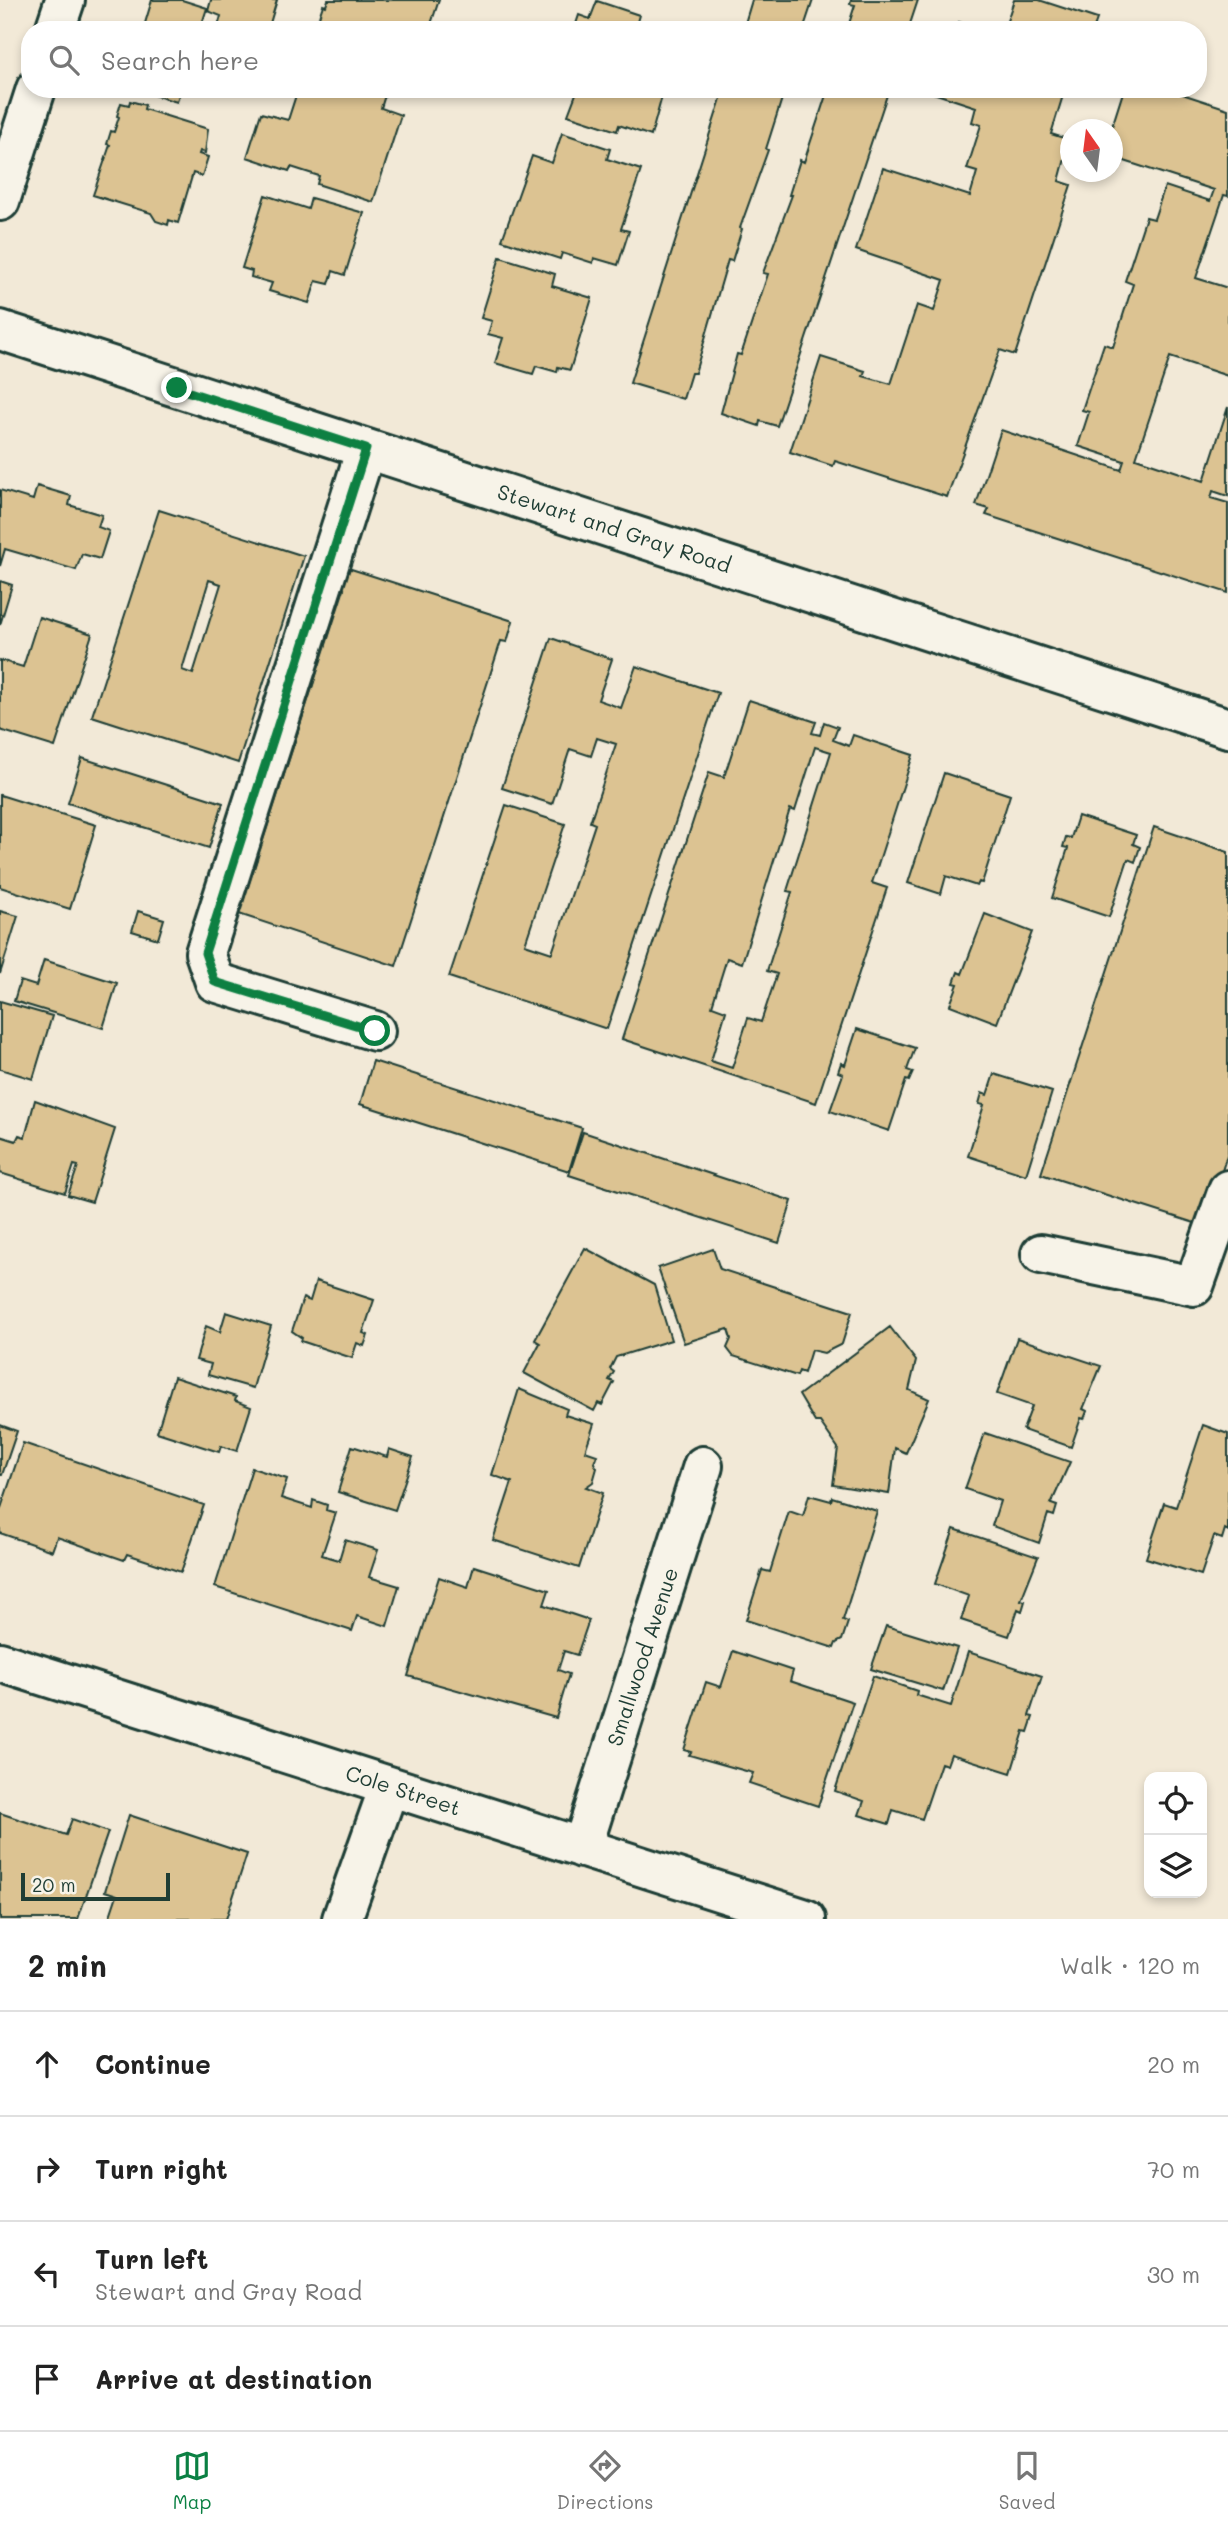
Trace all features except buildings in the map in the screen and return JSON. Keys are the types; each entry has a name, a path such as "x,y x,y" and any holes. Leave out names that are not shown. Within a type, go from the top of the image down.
{"street":[{"path":"58,21 65,0"},
{"path":"0,201 33,98"},
{"name":"Stewart and Gray Road","path":"0,330 1228,728"},
{"path":"366,449 205,953 215,982 375,1031"},
{"path":"1041,1254 1194,1286 1228,1190"},
{"name":"Smallwood Avenue","path":"582,1848 703,1466"},
{"name":"Cole Street","path":"0,1662 806,1919"},
{"path":"342,1919 389,1787"}],"route":[{"path":"177,388 366,449 205,953 215,982 375,1031"}]}
